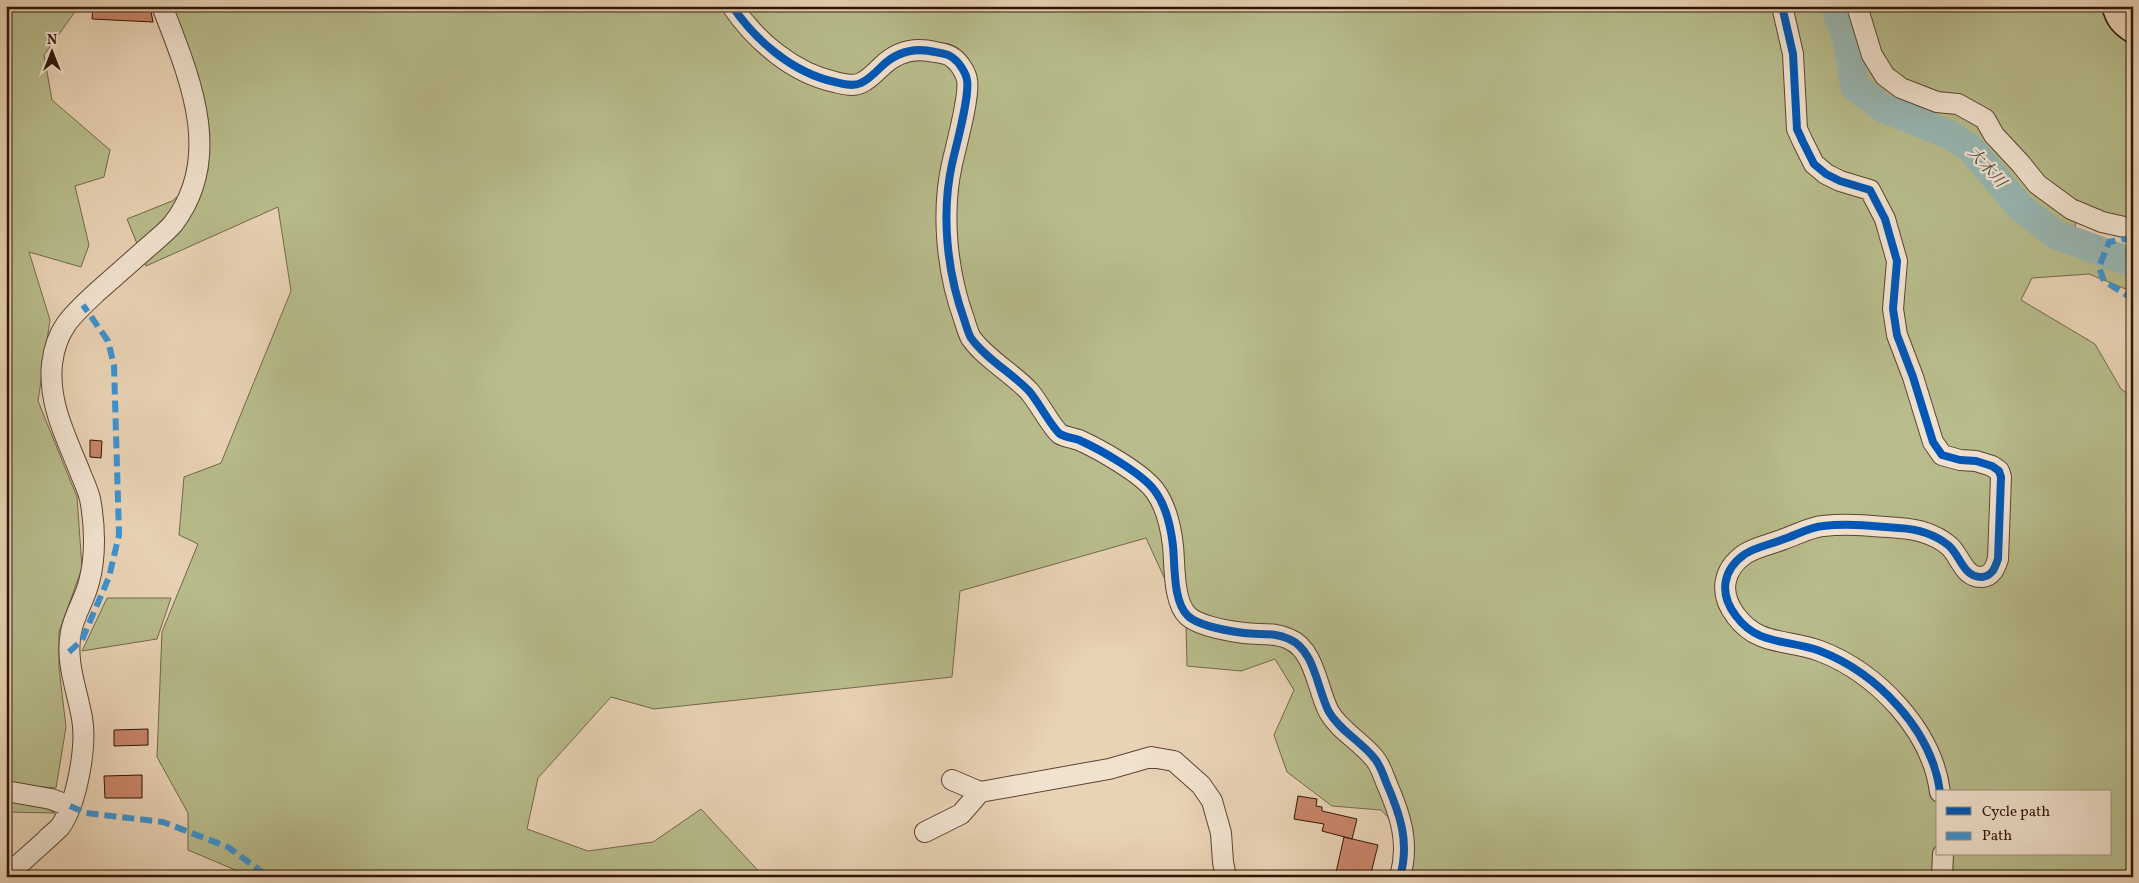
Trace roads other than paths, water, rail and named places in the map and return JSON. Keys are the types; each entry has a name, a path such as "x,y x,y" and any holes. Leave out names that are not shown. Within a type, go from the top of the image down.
{"main road":[{"path":"2115,6 2124,24 2133,30"}],"street":[{"path":"6,876 60,826 70,806 83,756 83,720 72,678 69,652 71,631 90,581 93,562 93,530 90,497 58,420 53,399 51,381 56,342 67,320 172,226 186,204 194,186 200,135 197,112 180,53 162,6"},
{"path":"732,6 745,25 777,54 811,76 825,80 846,85 859,84 889,59 907,50 930,50 952,56 961,67 967,80 965,101 950,174 947,210 948,250 956,295 971,337 1029,391 1060,433 1080,440 1112,457 1154,490 1165,511 1173,543 1178,596 1187,615 1206,625 1245,633 1274,633 1293,640 1307,655 1331,714 1347,734 1364,747 1377,761 1391,793 1405,839 1405,856 1400,877"},
{"path":"1782,6 1793,54 1797,129 1803,142 1814,164 1826,174 1870,190 1885,219 1897,261 1893,309 1897,335 1913,377 1932,442 1942,455 1960,460 1976,461 1992,466 1999,471 2001,477 1998,559 1995,569 1986,576 1978,577 1970,574 1950,546 1918,529 1837,524 1820,526 1746,554 1728,571 1725,584 1726,597 1734,613 1745,628 1764,639 1795,643 1840,661 1854,669 1890,699 1913,726 1927,747 1938,777 1940,790"},
{"path":"1857,6 1872,55 1885,76 1901,88 1937,102 1958,104 1985,119 1994,135 2022,164 2037,184 2071,210 2102,222 2133,229"},
{"path":"952,780 980,792 1109,769 1151,757 1174,761 1202,785 1212,801 1221,832 1222,862 1226,877"},
{"path":"6,791 51,799 70,806"},
{"path":"925,832 961,814 980,792"},
{"path":"1942,877 1943,856"}],"waterway":[{"name":"大木川","path":"1835,6 1847,40 1855,87 1883,108 1950,135 1971,149 2021,208 2056,235 2133,263"}]}
